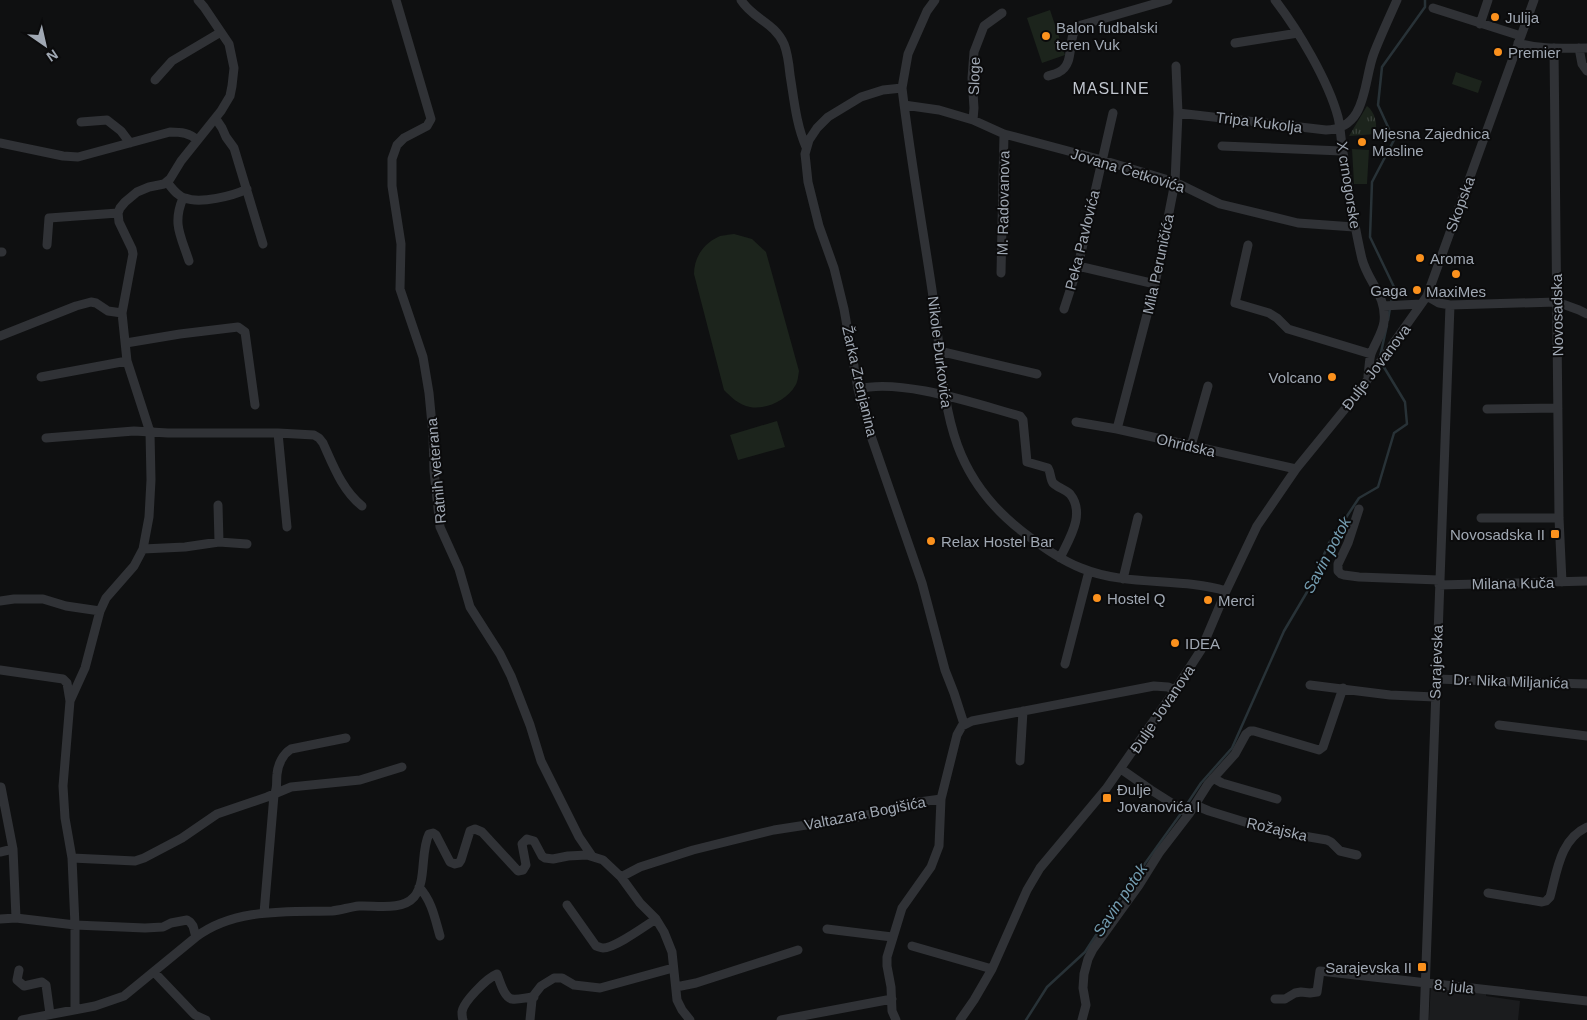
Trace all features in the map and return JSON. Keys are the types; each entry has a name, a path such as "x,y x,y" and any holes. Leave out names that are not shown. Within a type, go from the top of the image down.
{"street":[{"path":"70,701 85,668 100,611 106,598 134,566 143,549 149,508 151,480 150,432 127,360 122,314 133,254 119,222 118,213 125,202 137,192 167,182 181,161 222,112 230,96 234,76 229,44 199,0"},
{"name":"Ratnih veterana","path":"396,0 431,119 427,126 404,138 397,145 392,158 392,186 401,244 400,289 423,357 429,393 440,527 459,569 470,607 500,654 511,676 530,725 541,761 579,836 592,856 603,860 621,877 640,903 656,919 664,932 672,952 679,1006 690,1020"},
{"name":"Žarka Zrenjanina","path":"741,0 751,12 775,30 783,42 788,56 798,124 806,147 808,182 819,226 834,268 844,309 858,389 871,436 922,583 945,670 964,724"},
{"name":"Nikole Đurkovića","path":"935,0 927,12 908,54 902,88 934,303 944,396 950,423 961,456 971,476 993,506 1006,519 1060,558 1088,571 1123,579 1208,586 1226,591"},
{"path":"1048,76 1060,72 1067,63 1074,30 1078,26 1168,0"},
{"name":"X crnogorske","path":"1275,0 1298,33 1326,86 1337,114 1354,227 1364,268 1385,306 1384,322 1372,354 1368,378"},
{"path":"1340,128 1353,118 1360,107 1373,54 1397,0"},
{"path":"1480,24 1488,0"},
{"name":"Skopska","path":"1424,300 1534,0"},
{"path":"1433,8 1519,40 1525,46 1583,48 1582,64 1587,72"},
{"name":"Sloge","path":"973,120 972,78 974,52 984,26 1002,12"},
{"path":"154,80 172,61 221,32"},
{"path":"1235,43 1298,33"},
{"name":"Novosadska","path":"1554,48 1559,518 1562,582"},
{"name":"Mila Peruničića","path":"1118,429 1155,284 1175,182 1178,112 1176,66"},
{"path":"806,147 812,134 823,121 842,107 873,92 902,88"},
{"name":"Jovana Ćetkovića","path":"904,105 939,110 973,120 1004,134 1175,182 1220,204 1298,223 1354,227"},
{"name":"Tripa Kukolja","path":"1178,112 1326,130 1340,128"},
{"name":"Peka Pavlovića","path":"1064,309 1078,266 1113,113"},
{"path":"216,119 234,148 263,244"},
{"path":"80,122 107,120 121,131 130,143"},
{"path":"0,143 63,156 78,157 170,132 191,135 198,140"},
{"name":"M. Radovanova","path":"1001,273 1004,134"},
{"path":"1222,146 1342,151"},
{"path":"167,182 171,188 184,198 193,200 211,200 247,189"},
{"path":"184,198 176,220 189,261"},
{"path":"46,245 49,218 118,213"},
{"path":"1248,246 1235,303 1269,313 1288,329 1372,354"},
{"path":"1078,266 1155,284"},
{"path":"1385,306 1402,305 1424,300 1450,305 1557,302 1587,314"},
{"name":"Đulje Jovanova","path":"960,1020 992,969 1016,914 1037,874 1106,789 1176,690 1201,650 1257,526 1275,498 1368,378 1424,300"},
{"path":"0,336 76,306 91,302 108,311 122,314"},
{"name":"Sarajevska","path":"1424,1020 1450,305"},
{"path":"126,343 238,327 245,332 255,404"},
{"path":"939,352 1037,374"},
{"path":"41,377 127,360"},
{"path":"858,389 890,386 944,396 1020,416 1023,420 1027,462 1048,468 1054,484 1065,489 1074,502 1077,512 1075,524 1060,558"},
{"path":"1191,446 1208,386"},
{"path":"1488,409 1558,408"},
{"name":"Ohridska","path":"1076,422 1118,429 1296,470"},
{"path":"46,438 104,433 150,432 168,434 278,433 314,435 319,438 342,484 351,497 362,506"},
{"path":"278,433 287,527"},
{"path":"218,505 219,542"},
{"name":"Milana Kuča","path":"1360,509 1338,564 1338,570 1344,575 1439,583 1587,581"},
{"path":"1123,579 1138,517"},
{"path":"1481,518 1559,518"},
{"path":"143,549 185,547 219,542 247,544"},
{"path":"1065,664 1088,571"},
{"path":"0,601 43,599 66,606 100,611"},
{"path":"0,670 63,679 66,683 70,701 63,786 65,818 72,858 76,925 75,1009"},
{"name":"Dr. Nika Miljanića","path":"1436,679 1587,684"},
{"path":"1310,685 1390,695 1435,697"},
{"path":"964,724 1154,686 1168,687 1176,690"},
{"path":"1082,1020 1086,1005 1083,988 1084,974 1090,954 1139,886 1185,811 1195,805 1208,784 1235,754 1246,734 1250,731 1317,750 1321,749 1343,688"},
{"path":"1020,761 1023,711"},
{"name":"Valtazara Bogišića","path":"621,877 640,867 692,850 774,830 858,817 919,802 941,799 957,735 964,724"},
{"path":"1499,725 1587,736"},
{"path":"264,913 274,795 277,790 276,773 282,759 291,749 346,738"},
{"path":"72,858 135,861 182,838 217,814 274,795 291,787 360,780 402,767"},
{"path":"1120,769 1185,811"},
{"path":"1213,778 1220,783 1277,799"},
{"path":"1,787 13,849 16,918"},
{"path":"896,1020 886,966 892,937 902,908 931,867 939,846 941,799"},
{"name":"Rožajska","path":"1195,805 1201,809 1274,830 1327,840 1340,851 1357,856"},
{"path":"1488,893 1542,902 1546,901 1550,897 1562,854 1567,844 1574,836 1587,827"},
{"path":"22,1020 95,1006 124,996 207,928 214,925 264,913 336,910 356,906 399,905 411,900 419,887 428,836 431,833 436,835 450,862 453,864 458,864 460,861 469,833 475,828 482,832 518,871 523,870 526,865 522,844 527,839 534,841 542,856 548,859 580,854 592,856"},
{"path":"0,852 13,849"},
{"path":"419,887 426,894 432,907 440,936"},
{"path":"567,905 596,946 602,948 609,947 656,919"},
{"path":"0,918 76,925 145,928 163,927 183,920 190,922 196,937"},
{"path":"827,929 892,937"},
{"path":"912,946 992,969"},
{"path":"676,987 696,983 798,950"},
{"path":"530,1020 534,997 541,986 554,978 562,978 574,985 600,988 673,968"},
{"path":"18,970 18,980 22,985 42,982 46,986 50,1014"},
{"name":"8. jula","path":"1275,999 1288,998 1295,993 1317,992 1320,971 1587,1001"},
{"path":"154,972 195,1015 206,1020"},
{"path":"463,1020 462,1012 464,1008 486,980 497,974 509,998 534,997"},
{"path":"781,1020 892,999"}],"shaded area":[{"path":"1431,984 1486,990 1486,996 1520,1001 1518,1020 1429,1020"}],"green space":[{"name":"Balon fudbalski teren Vuk","path":"1050,10 1065,55 1042,63 1027,18"},
{"path":"1456,72 1482,81 1478,93 1452,84"},
{"path":"1367,106 1375,119 1375,134 1349,136"},
{"path":"1352,149 1369,150 1367,184 1354,184"},
{"path":"734,234 752,239 766,252 799,371 796,384 787,396 776,403 763,407 756,408 742,404 724,390 694,274 694,268 700,252 708,243 718,237"},
{"path":"777,421 785,447 738,460 730,435"}],"waterway":[{"name":"Savin potok","path":"1391,303 1394,287 1370,237 1372,182 1394,140 1378,105 1382,67 1425,7 1425,0"},
{"name":"Savin potok","path":"1388,320 1390,308"},
{"name":"Savin potok","path":"1380,357 1387,325"},
{"name":"Savin potok","path":"1185,807 1201,783 1232,748 1284,631 1310,587 1329,543 1359,498 1378,487 1394,433 1407,424 1405,402 1382,364"},
{"name":"Savin potok","path":"1026,1020 1047,987 1085,952 1118,901 1182,812"}],"place":[{"name":"Julija","path":"1495,17"},
{"name":"Balon fudbalski teren Vuk","path":"1046,36"},
{"name":"Premier","path":"1498,52"},
{"name":"Mjesna Zajednica Masline","path":"1362,142"},
{"name":"Aroma","path":"1420,258"},
{"name":"MaxiMes","path":"1456,274"},
{"name":"Gaga","path":"1417,290"},
{"name":"Volcano","path":"1332,377"},
{"name":"Novosadska II","path":"1555,534"},
{"name":"Relax Hostel Bar","path":"931,541"},
{"name":"Hostel Q","path":"1097,598"},
{"name":"Merci","path":"1208,600"},
{"name":"IDEA","path":"1175,643"},
{"name":"Đulje Jovanovića I","path":"1107,798"},
{"name":"Sarajevska II","path":"1422,967"}],"district":[{"name":"MASLINE","path":"1111,88"}]}
